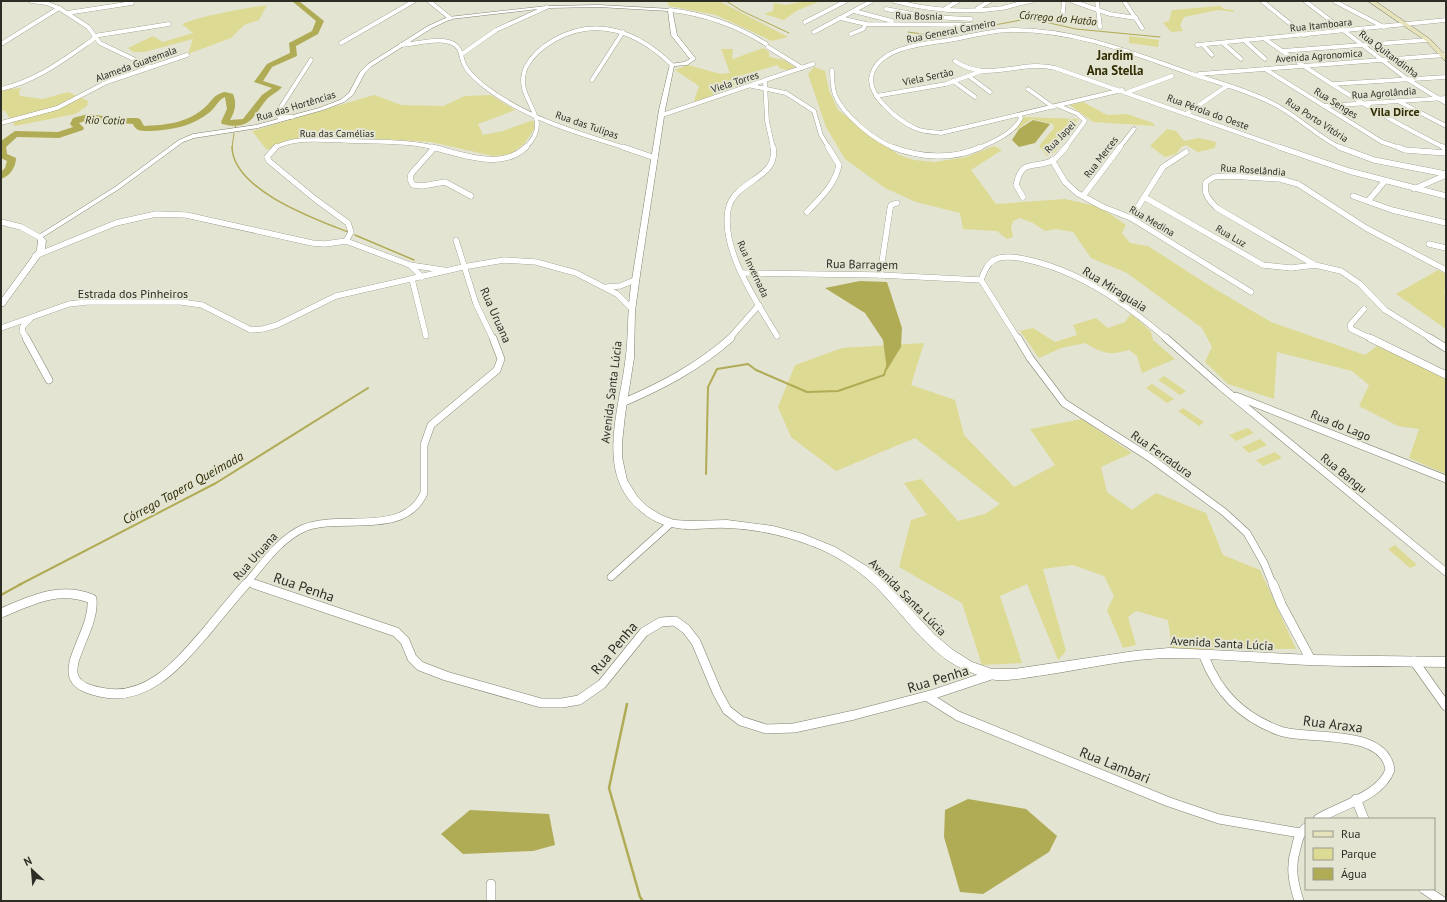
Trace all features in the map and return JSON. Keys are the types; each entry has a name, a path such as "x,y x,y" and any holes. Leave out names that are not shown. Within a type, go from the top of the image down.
{"main road":[{"path":"1371,1 1428,40 1445,57"}],"street":[{"path":"31,1 46,3 59,8 88,27 100,44 150,67"},
{"path":"341,43 414,1"},
{"path":"429,1 450,18"},
{"path":"805,22 846,1"},
{"path":"814,32 872,1"},
{"path":"894,1 920,7 944,9 1011,7 1032,1"},
{"path":"920,7 930,1"},
{"path":"920,24 958,1"},
{"path":"977,8 990,1"},
{"path":"1062,22 1064,1"},
{"path":"1072,1 1114,15 1136,18"},
{"path":"1098,1 1097,9 1100,27"},
{"path":"1124,1 1142,28"},
{"path":"1262,1 1304,35"},
{"name":"Rua Quitandinha","path":"1305,1 1407,79 1446,103"},
{"path":"1334,1 1384,27"},
{"path":"871,16 900,2"},
{"path":"68,13 132,3"},
{"name":"Rua das Hortências","path":"39,237 117,188 185,139 193,136 256,128 334,105 348,98 370,65 430,27 450,18 547,7 599,6 691,12 712,18 747,32 802,68"},
{"path":"462,54 496,30 547,7"},
{"path":"1,44 59,8"},
{"name":"Rua Bosnia","path":"886,9 929,18 971,19"},
{"path":"670,10 674,35 694,58 685,64 672,65"},
{"path":"854,11 900,23"},
{"name":"Rua Bosnia","path":"840,18 866,24 900,23 972,25"},
{"name":"Rua Itamboara","path":"1197,45 1446,20"},
{"path":"1,89 16,86 30,80 94,37 169,24"},
{"path":"851,34 863,29 866,24"},
{"name":"Rua das Camélias","path":"346,241 352,233 352,228 348,223 315,200 269,161 267,157 269,152 287,143 311,140 391,142 434,148 490,160 514,158 525,150 537,134 538,127 536,117 523,85 523,77 531,60 542,46 560,37 582,31 607,29 623,32 654,49 672,65"},
{"name":"Rua General Carneiro","path":"876,96 872,86 871,74 878,63 895,52 935,42 1006,30 1042,32 1084,39 1228,86"},
{"path":"592,80 623,32"},
{"path":"1265,38 1302,66 1446,150"},
{"path":"408,40 415,44"},
{"path":"1244,40 1266,59"},
{"path":"1282,51 1428,40"},
{"name":"Rua das Tulipas","path":"401,45 448,42 456,45 462,54 463,63 470,73 491,91 513,106 536,117 655,158"},
{"path":"1223,42 1241,59"},
{"path":"1203,45 1212,55"},
{"name":"Alameda Guatemala","path":"1,123 57,108 103,84 187,55"},
{"name":"Avenida Agronomica","path":"1196,75 1382,60 1445,57"},
{"path":"294,117 279,117 277,113 311,60"},
{"name":"Rua Pérola do Oeste","path":"955,61 967,69 996,72 1028,66 1043,65 1128,92 1328,165 1384,182 1446,196"},
{"name":"Viela Torres","path":"662,115 765,82 813,64"},
{"name":"Avenida Santa Lúcia","path":"672,65 667,83 635,280 630,358 622,403 617,451 623,481 628,492 636,503 656,517 670,524 753,526 787,534 830,549 845,556 863,569 940,646 977,669 994,674 1014,674 1135,656 1169,653 1204,656 1311,660 1446,662"},
{"name":"Rua Senges","path":"1265,69 1388,145 1406,150 1446,153"},
{"path":"832,70 833,93 837,102 883,142 892,147 915,154 946,156 996,142 1017,124 1021,118 1019,115"},
{"name":"Viela Sertão","path":"876,96 911,91 954,81 970,77 982,71"},
{"path":"1128,92 1172,76"},
{"path":"970,77 990,92"},
{"name":"Rua Agrolândia","path":"1332,84 1446,77"},
{"path":"954,81 975,97"},
{"name":"Rua Invernada","path":"765,82 768,122 774,159 770,166 735,194 729,209 729,237 733,254 742,273 778,336"},
{"path":"752,86 793,96 814,111 821,135 838,165 838,171 832,185 807,212"},
{"path":"1186,114 1228,86"},
{"name":"Rua Porto Vitória","path":"1228,86 1280,106 1341,148 1375,159 1446,175"},
{"path":"1028,89 1053,108"},
{"path":"876,96 902,120 911,126 925,132 950,132 1122,90"},
{"name":"Rua Agrolândia","path":"1324,106 1446,98"},
{"path":"513,106 524,104 530,100"},
{"path":"1398,101 1446,126"},
{"name":"Rua Japei","path":"1023,197 1016,184 1020,173 1029,165 1052,160 1085,121 1078,114 1059,106"},
{"name":"Rua Merces","path":"1083,196 1134,129"},
{"path":"434,148 411,174 410,183 413,186 422,186 445,182 471,196"},
{"path":"1131,218 1163,167 1186,152"},
{"name":"Rua Medina","path":"1052,160 1065,182 1083,196 1131,218 1251,292"},
{"path":"1414,189 1446,175"},
{"name":"Rua Roselândia","path":"1315,265 1217,208 1206,197 1204,187 1206,182 1214,177 1229,176 1280,179 1298,184 1366,228 1446,270"},
{"path":"1368,201 1384,182"},
{"path":"1353,196 1392,210 1446,223"},
{"name":"Rua Luz","path":"1144,197 1263,264 1291,268 1315,265"},
{"path":"880,275 890,209 891,205 897,203"},
{"path":"35,256 121,220 136,215 167,212 312,243 325,244 346,241 410,264 446,271"},
{"path":"1,222 21,226 39,237 43,244 41,250 35,256 1,304"},
{"path":"456,240 463,267"},
{"path":"1428,244 1446,248"},
{"name":"Rua Miraguaia","path":"981,280 987,264 992,260 1006,257 1034,262 1070,274 1099,290 1166,337 1227,392"},
{"name":"Estrada dos Pinheiros","path":"1,328 69,304 87,302 181,302 202,305 251,330 263,329 277,325 336,296 463,267 504,260 536,262 576,273 618,294 632,309"},
{"path":"410,264 422,277"},
{"path":"1315,265 1334,268 1356,280 1385,310 1446,348"},
{"name":"Rua Uruana","path":"1,613 56,592 69,592 83,595 92,599 93,609 91,622 75,658 73,670 74,681 82,688 107,694 125,694 145,688 161,678 179,663 280,544 302,528 315,524 377,521 396,518 412,510 422,499 425,489 423,444 431,425 497,370 501,359 496,342 476,304 463,267"},
{"name":"Rua Barragem","path":"742,273 880,275 981,280"},
{"path":"412,279 426,336"},
{"path":"606,287 620,286 635,280"},
{"name":"Rua Ferradura","path":"981,280 1030,358 1064,403 1149,457 1218,508 1247,533 1264,563 1281,604 1311,660"},
{"path":"622,403 663,386 694,368 746,324 759,305"},
{"path":"1364,309 1350,325 1351,329 1446,375"},
{"path":"39,314 26,322 22,331 49,380"},
{"name":"Rua do Lago","path":"1227,392 1446,479"},
{"name":"Rua Bangu","path":"1227,392 1446,572"},
{"path":"611,578 670,524"},
{"name":"Rua Penha","path":"248,582 396,632 404,640 412,658 420,666 446,676 541,703 562,703 579,700 592,692 602,684 644,632 652,625 668,620 678,623 692,634 724,707 741,721 769,729 794,728 928,697 994,674"},
{"name":"Rua Araxa","path":"1204,656 1217,686 1229,701 1248,715 1283,732 1355,740 1368,743 1381,751 1389,767 1389,775 1367,793 1320,818"},
{"path":"1414,661 1446,706"},
{"name":"Rua Lambari","path":"928,697 958,716 1169,802 1219,819 1303,831"},
{"path":"1356,799 1364,818"},
{"path":"1299,901 1291,869 1292,856 1303,831"},
{"path":"490,901 491,884"},
{"path":"1426,890 1442,901"}],"green space":[{"path":"667,1 719,1 788,37 772,41 716,15 669,6"},
{"path":"806,1 821,1 798,10 784,20 764,14 773,11 774,3 786,5"},
{"path":"267,5 259,20 244,25 231,38 188,54 193,39 144,52 133,52 128,48 153,36 163,42 193,33 182,24 224,13"},
{"path":"1220,6 1224,9 1234,10 1233,12 1218,10 1184,17 1180,25 1183,31 1171,32 1163,23 1169,21 1172,10"},
{"path":"1129,36 1159,40 1158,47 1129,43"},
{"path":"763,48 769,52 769,57 784,60 796,68 787,70 779,68 778,65 739,76 744,81 693,104 699,86 675,70 688,65 721,74 730,73 721,49 733,49 733,59"},
{"path":"814,67 825,71 829,90 838,110 899,155 914,160 935,162 966,157 994,146 1002,150 971,170 996,204 1065,199 1100,207 1126,225 1122,233 1130,243 1148,246 1210,286 1271,322 1365,355 1377,346 1446,378 1446,474 1409,458 1419,429 1398,426 1359,406 1369,385 1352,371 1277,352 1274,399 1228,384 1205,362 1212,347 1202,328 1127,273 1091,258 1073,232 1056,229 1045,231 1033,223 1020,218 1013,221 1011,227 1013,237 1007,239 997,231 963,229 960,213 916,202 885,188 845,159 826,127 808,74"},
{"path":"21,88 19,92 20,96 43,99 68,92 88,101 87,106 75,114 15,126 5,111 1,110 1,90"},
{"path":"374,95 401,105 443,106 465,96 491,95 515,110 478,124 483,135 503,131 533,120 535,128 524,144 509,155 493,156 431,142 329,136 291,139 267,150 252,131"},
{"path":"1083,102 1107,115 1127,114 1153,123 1155,126 1093,122 1070,105"},
{"path":"1024,117 1078,119 1055,152 1047,156 1039,146 1054,128 1053,124 1032,119 1013,132"},
{"path":"1167,129 1176,131 1184,141 1199,138 1216,142 1215,148 1198,152 1186,145 1181,147 1176,154 1165,157 1150,146"},
{"path":"1438,270 1446,274 1446,289 1444,291 1446,297 1446,329 1396,294"},
{"path":"1131,314 1151,332 1153,340 1175,359 1142,373 1137,356 1129,350 1111,353 1101,351 1085,343 1061,348 1039,358 1020,331 1033,328 1055,342 1077,335 1073,325 1096,318 1108,328 1125,322"},
{"path":"924,343 911,385 955,400 964,435 1014,487 1055,465 1030,429 1082,419 1132,453 1101,467 1107,492 1132,510 1156,493 1206,513 1223,555 1260,570 1296,649 1172,649 1168,620 1136,611 1128,617 1136,645 1123,648 1107,610 1114,596 1104,576 1073,565 1043,569 1066,651 1058,660 1027,584 1000,596 1022,663 982,665 962,603 899,567 911,520 927,515 904,483 921,479 958,521 985,514 1000,504 915,438 836,471 791,437 778,407 795,365 842,348"},
{"path":"1164,376 1186,391 1180,395 1158,380"},
{"path":"1152,384 1174,399 1167,403 1146,388"},
{"path":"1183,408 1204,422 1199,426 1178,411"},
{"path":"1248,428 1254,433 1236,441 1229,435"},
{"path":"1260,439 1267,445 1249,453 1242,447"},
{"path":"1275,452 1282,458 1263,466 1256,460"},
{"path":"1395,545 1417,565 1410,568 1388,549"}],"water":[{"path":"1033,120 1050,124 1035,143 1019,147 1012,140 1019,129"},
{"path":"860,281 887,282 902,328 901,347 887,370 883,340 865,313 825,288"},
{"path":"968,799 1026,809 1057,836 1049,852 983,894 960,892 944,837 945,810"},
{"path":"470,810 549,814 555,845 533,851 463,854 441,834"}],"waterway":[{"name":"Rio Cotia","path":"1,176 6,172 11,164 11,158 3,156 1,146 15,134 59,135 80,128 74,124 76,120 88,117 118,121 137,121 137,125 142,129 175,126 190,121 206,111 216,98 225,94 230,96 231,103 230,113 225,122 241,123 246,121 250,118 265,97 278,87 258,82 265,69 294,54 292,45 315,32 320,21 295,1"},
{"name":"Córrego do Hatão","path":"726,1 742,11 789,33"},
{"name":"Córrego do Hatão","path":"908,32 929,35 952,33 1021,20 1045,22 1076,29 1160,37"},
{"name":"Rio Cotia","path":"235,129 236,124"},
{"path":"232,147 234,133"},
{"path":"232,147 236,162 246,177 260,189 297,211 348,232"},
{"path":"355,235 414,260"},
{"path":"706,474 708,387 717,369 748,364 756,370 807,392 838,391 884,375 887,366"},
{"name":"Córrego Tapera Queimada","path":"19,585 216,483 368,388"},
{"name":"Córrego Tapera Queimada","path":"1,595 21,584"},
{"path":"627,704 609,788 640,897 643,901"}],"district":[{"name":"Jardim Ana Stella","path":"1115,62"},
{"name":"Vila Dirce","path":"1395,111"}]}
